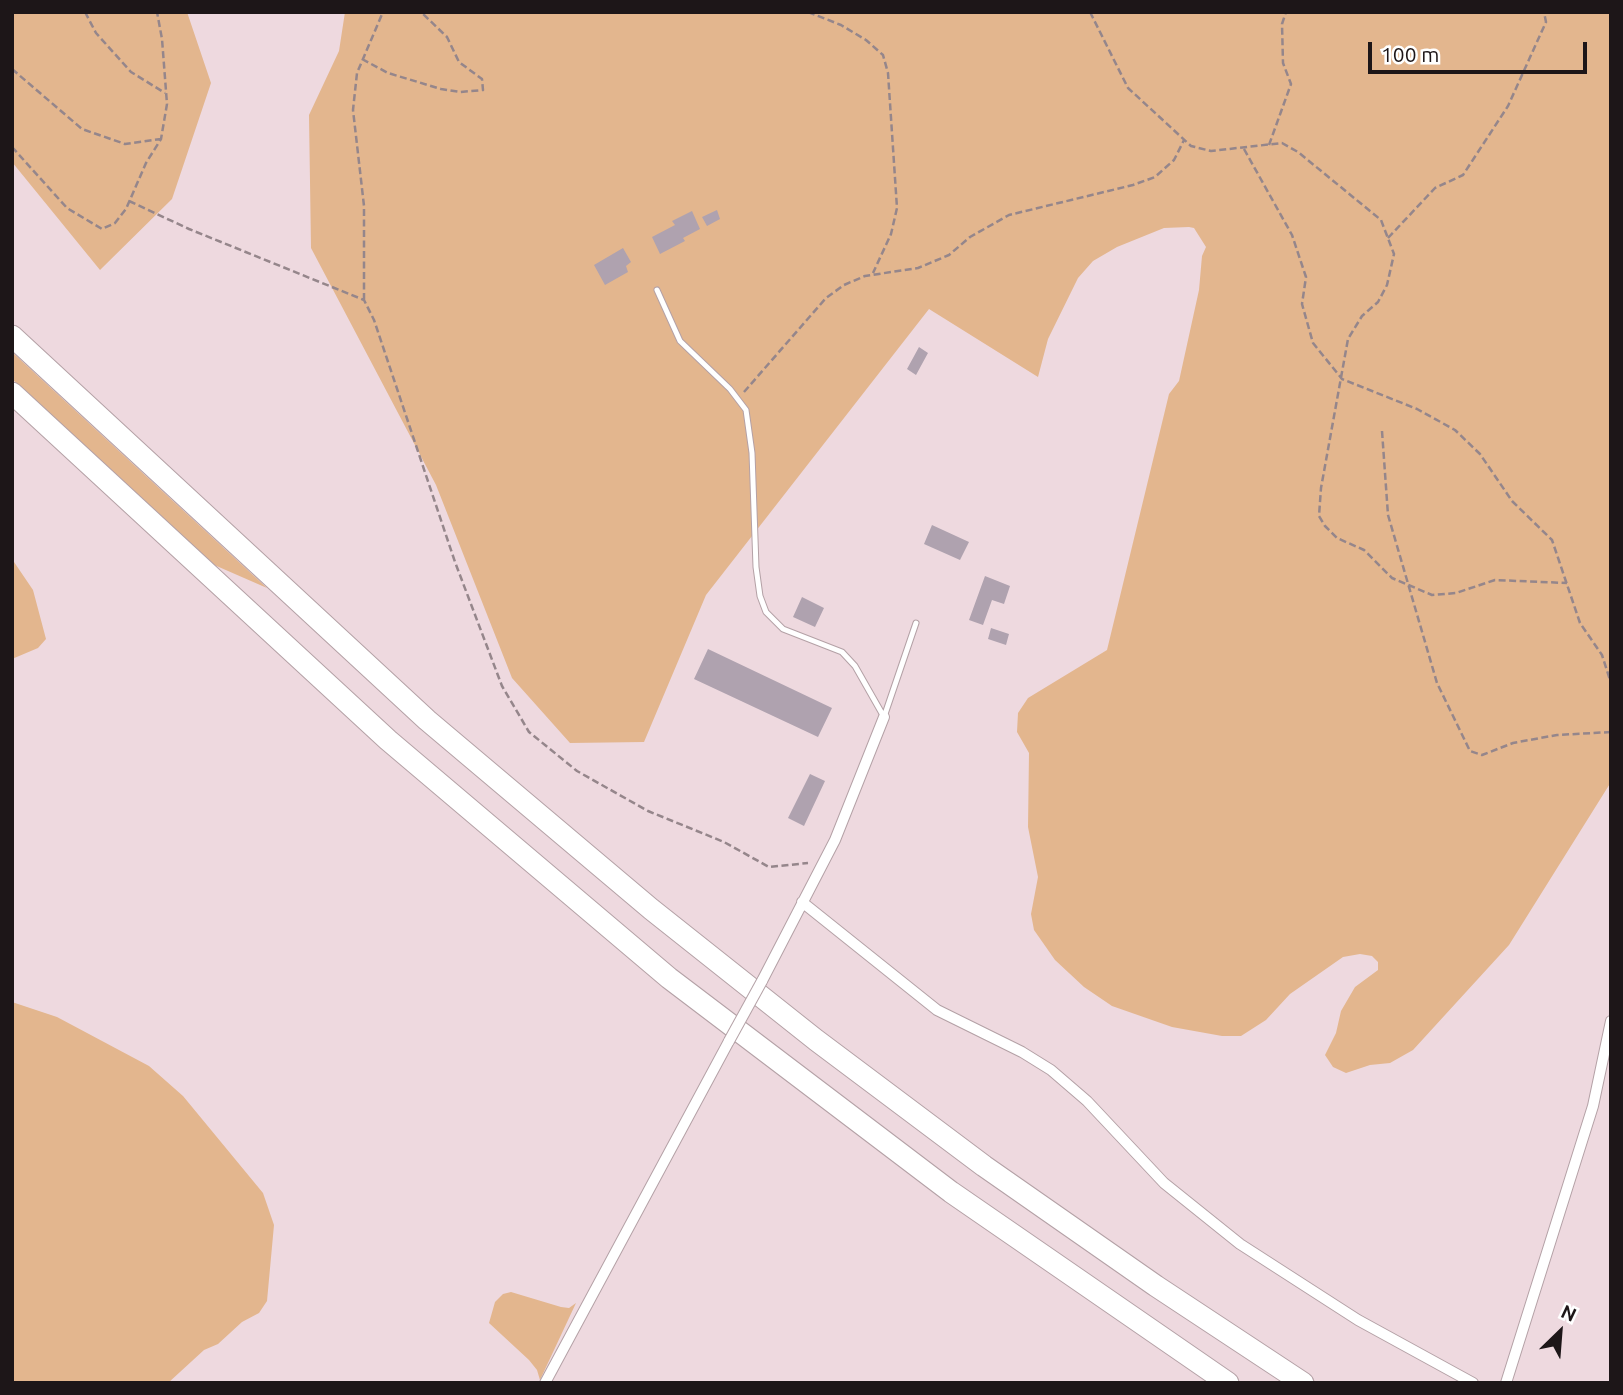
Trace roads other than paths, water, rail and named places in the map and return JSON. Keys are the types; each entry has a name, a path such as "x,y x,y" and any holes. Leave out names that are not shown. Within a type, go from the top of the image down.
{"highway":[{"path":"12,336 396,692 651,909 816,1040 984,1166 1156,1286 1303,1383"},
{"path":"12,393 369,722 669,978 951,1192 1228,1383"}],"street":[{"path":"545,1383 827,855 862,779 884,717"},
{"path":"802,902 937,1010 1021,1052 1061,1078 1087,1101 1164,1182 1240,1244 1339,1308 1473,1383"},
{"path":"1506,1383 1593,1106 1611,1021"}],"lane":[{"path":"657,289 680,341 739,398 750,429 756,567 760,596 766,612 783,629 842,652 855,666 884,717"},
{"path":"884,717 916,623"}]}
